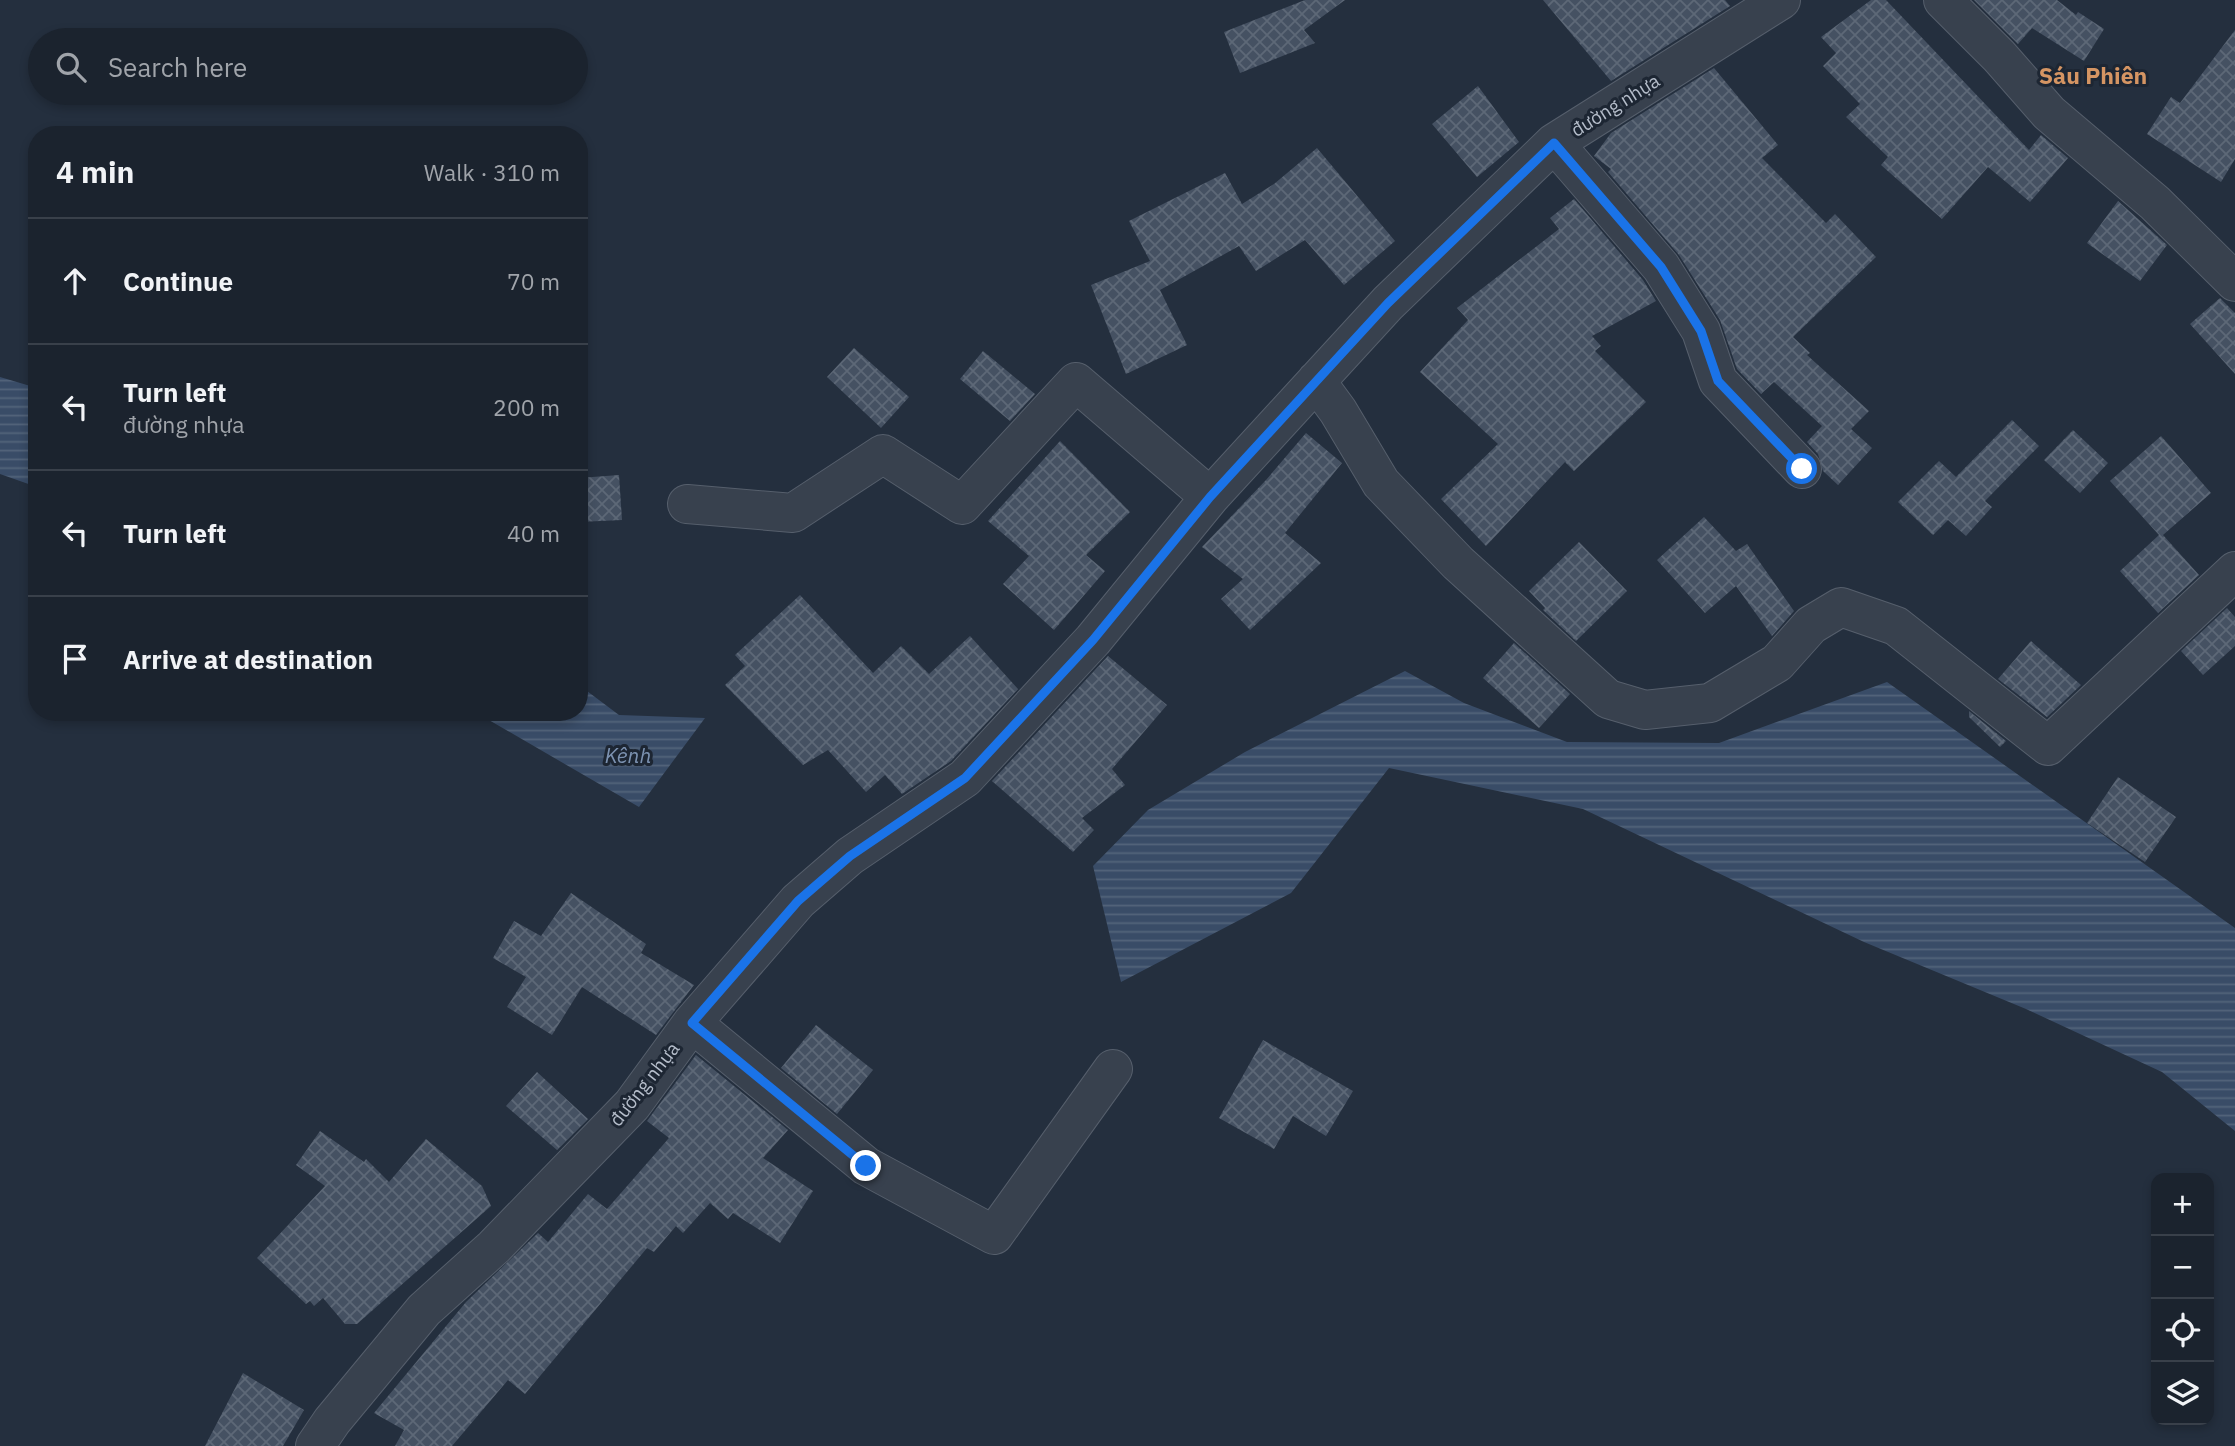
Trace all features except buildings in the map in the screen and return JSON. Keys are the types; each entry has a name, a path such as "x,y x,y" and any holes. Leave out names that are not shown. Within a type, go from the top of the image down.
{"street":[{"name":"đường nhựa","path":"315,1446 332,1421 424,1310 494,1247 632,1105 692,1023 798,901 850,856 965,778 1093,640 1210,497 1388,303 1554,143 1781,0"},
{"path":"1943,0 2056,119 2155,203 2235,282"},
{"path":"1554,143 1661,267 1701,331 1718,381 1802,469"},
{"path":"1316,381 1338,411 1381,483 1458,562 1608,699 1645,710 1710,703 1777,663 1811,625 1841,607 1896,626 2048,746 2235,571"},
{"path":"687,504 793,513 883,454 962,505 1076,382 1210,497"},
{"path":"692,1023 866,1166 994,1235 1113,1069"}],"water":[{"path":"0,377 28,385 28,484 0,474"},
{"path":"1405,671 1464,703 1567,742 1719,743 1887,682 2235,928 2235,1131 2162,1072 2026,1009 1864,942 1583,809 1389,768 1291,893 1121,982 1093,866 1148,810 1245,752"},
{"name":"Kênh","path":"588,692 619,715 705,718 639,807 491,721 588,721"}],"district":[{"name":"Sáu Phiên","path":"2093,75"}],"route":[{"path":"866,1166 692,1023 798,901 850,856 965,778 1093,640 1210,497 1388,303 1554,143 1661,267 1701,331 1718,381 1741,409 1802,469"}]}
